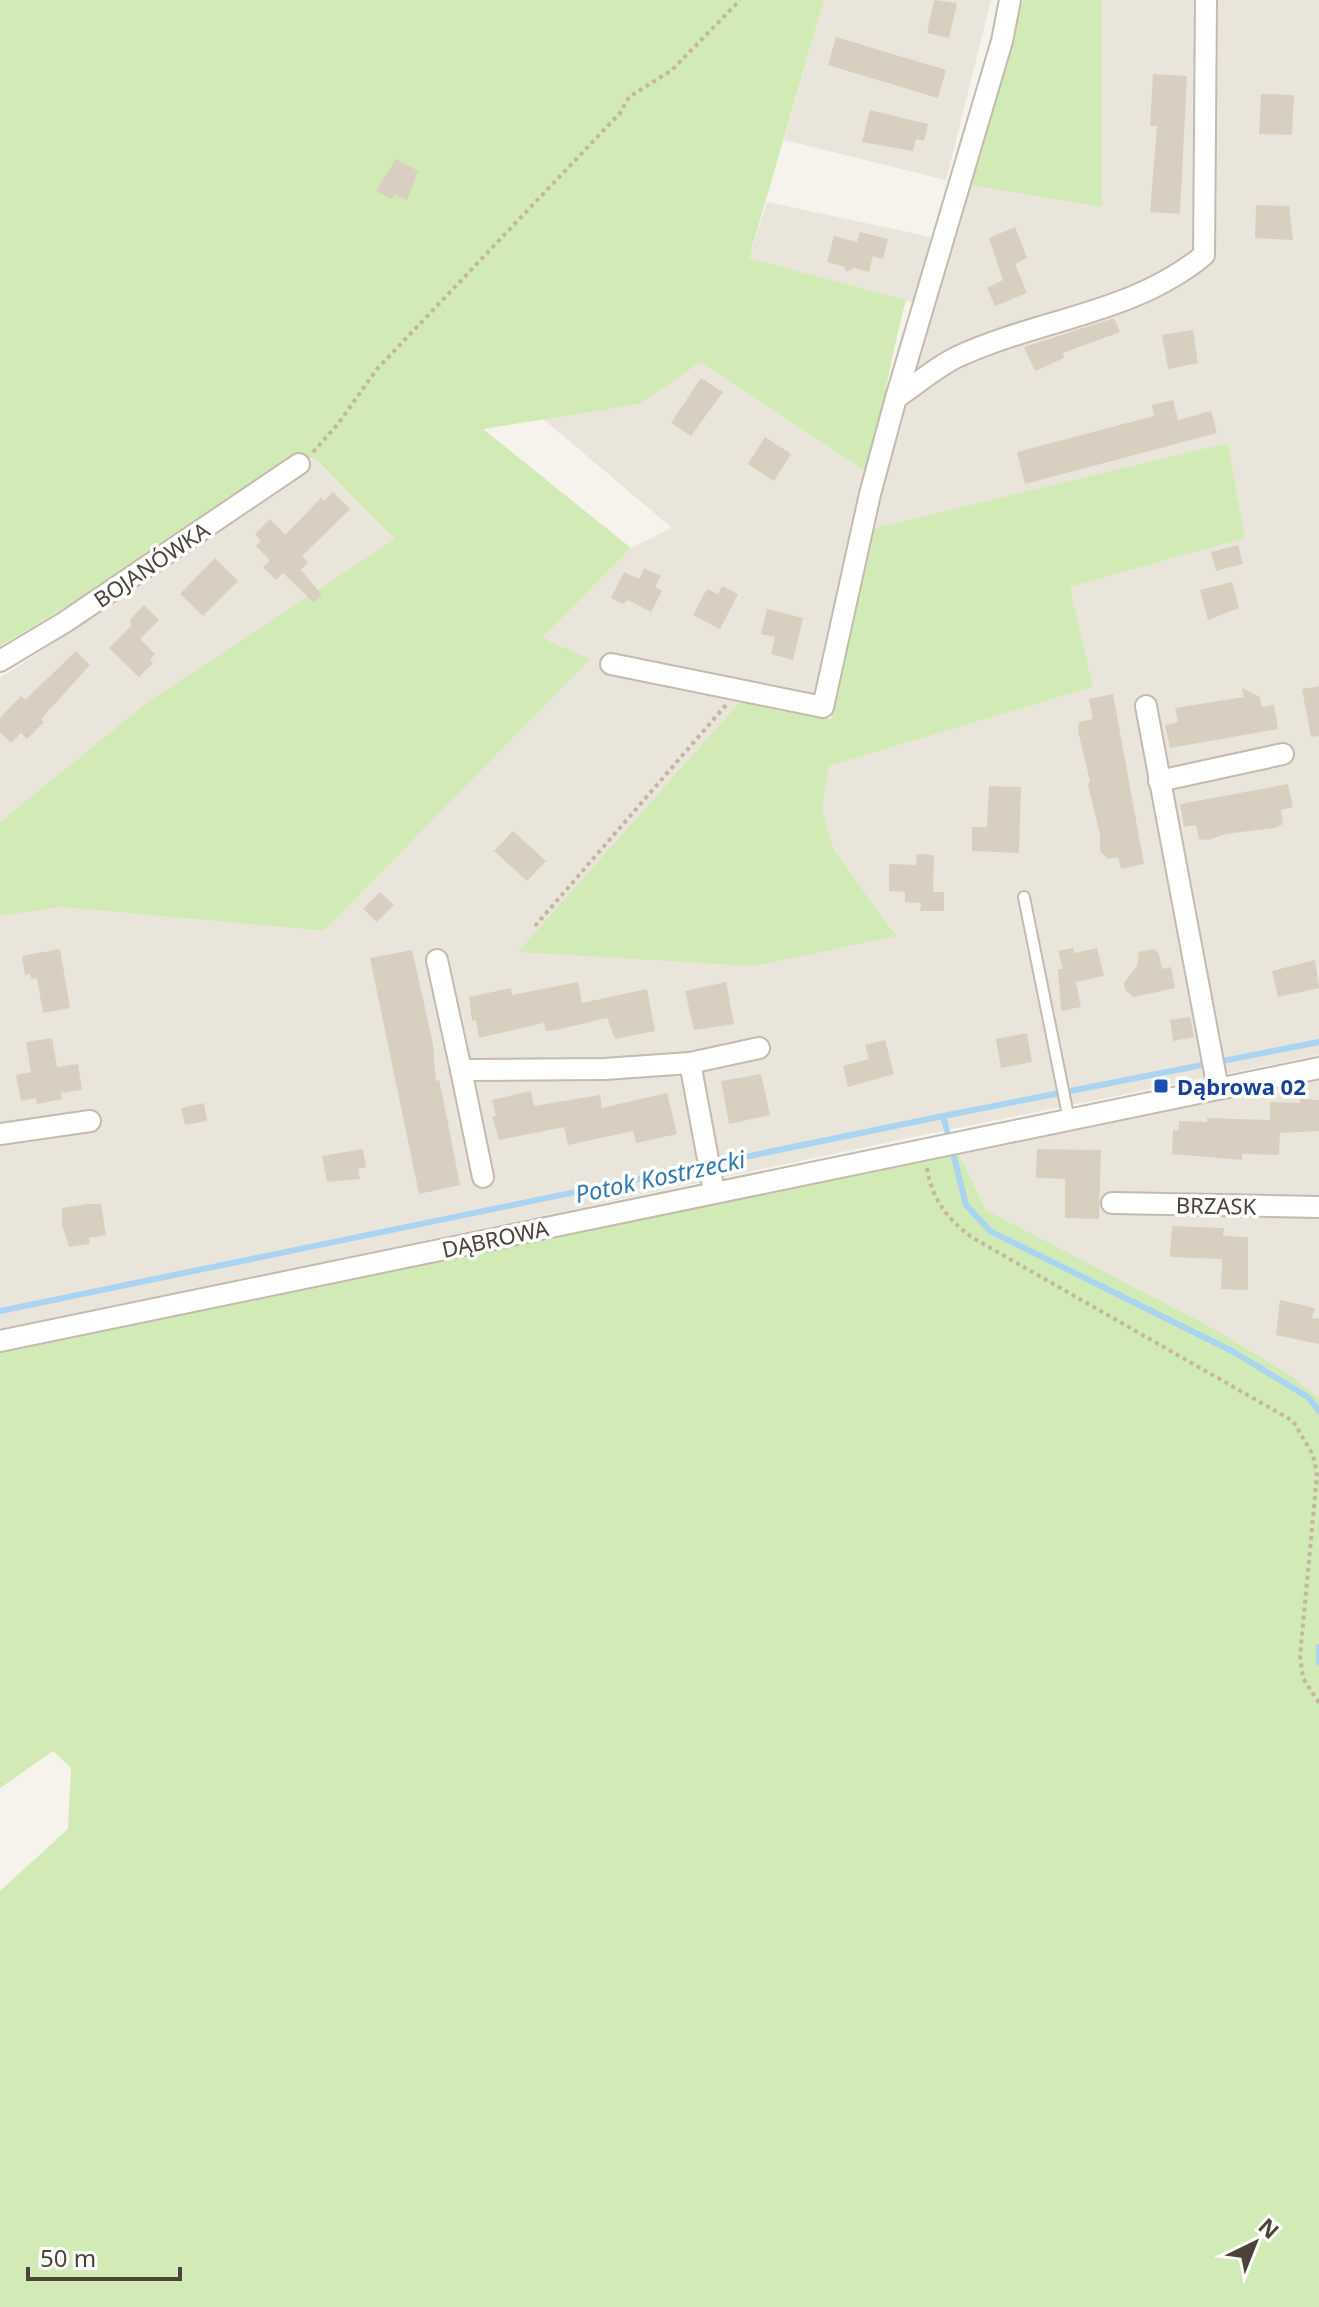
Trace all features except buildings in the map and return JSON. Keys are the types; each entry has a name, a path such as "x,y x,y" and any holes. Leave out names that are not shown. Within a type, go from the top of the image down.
{"street":[{"path":"611,664 823,707 870,494 1002,41 1010,0"},
{"path":"896,398 956,357 1118,303 1182,273 1204,255 1206,0"},
{"name":"BOJANÓWKA","path":"0,661 65,622 299,464"},
{"path":"1146,706 1214,1071"},
{"path":"1159,781 1283,754"},
{"path":"437,960 483,1177"},
{"path":"461,1070 604,1069 690,1063 759,1048"},
{"path":"690,1063 713,1184"},
{"name":"DĄBROWA","path":"0,1341 713,1184 924,1149 1214,1071 1319,1068"},
{"path":"0,1134 90,1121"},
{"name":"BRZASK","path":"1112,1203 1319,1207"}],"lane":[{"path":"1024,897 1068,1111"}],"path":[{"path":"299,464 338,424 377,369 620,113 629,97 672,70 740,0"},
{"path":"535,926 741,688"},
{"path":"924,1149 931,1189 951,1222 995,1252 1293,1421 1305,1436 1317,1475 1300,1656 1303,1678 1319,1703"}],"shaded area":[{"path":"824,0 991,0 946,180 784,140"},
{"path":"1102,0 1319,0 1319,1055 932,1133 0,1331 0,916 61,907 324,931 589,659 541,639 631,548 672,528 542,418 640,404 701,362 867,472 815,700 753,688 519,952 897,935 835,852 822,810 829,766 1093,687 1070,587 1245,538 1228,444 871,529 916,303 749,258 767,202 954,242 971,185 1102,207"},
{"path":"313,458 395,539 145,704 0,822 0,678 141,586"},
{"path":"1319,1080 1319,1398 1290,1375 1209,1326 986,1210 959,1154"}],"green space":[{"path":"0,0 824,0 749,258 906,300 867,472 701,362 640,404 483,429 631,548 542,638 590,659 324,931 61,907 0,916 0,822 145,704 395,539 314,458 290,459 213,519 0,646"},
{"path":"1023,0 1102,0 1102,207 971,185"},
{"path":"1228,443 1245,538 1070,587 1093,687 829,766 822,810 835,852 897,936 753,966 518,952 740,702 831,719 871,529"},
{"path":"959,1154 986,1210 1209,1326 1290,1375 1319,1398 1319,2307 0,2307 0,1891 68,1829 71,1768 53,1751 0,1788 0,1350"}],"waterway":[{"name":"Potok Kostrzecki","path":"0,1311 943,1116 1319,1042"},
{"path":"943,1116 947,1131"},
{"path":"954,1157 966,1205 990,1231 1232,1351 1308,1397 1319,1411"},
{"path":"1319,1647 1319,1662"}],"place":[{"name":"Dąbrowa 02","path":"1161,1086"}]}
